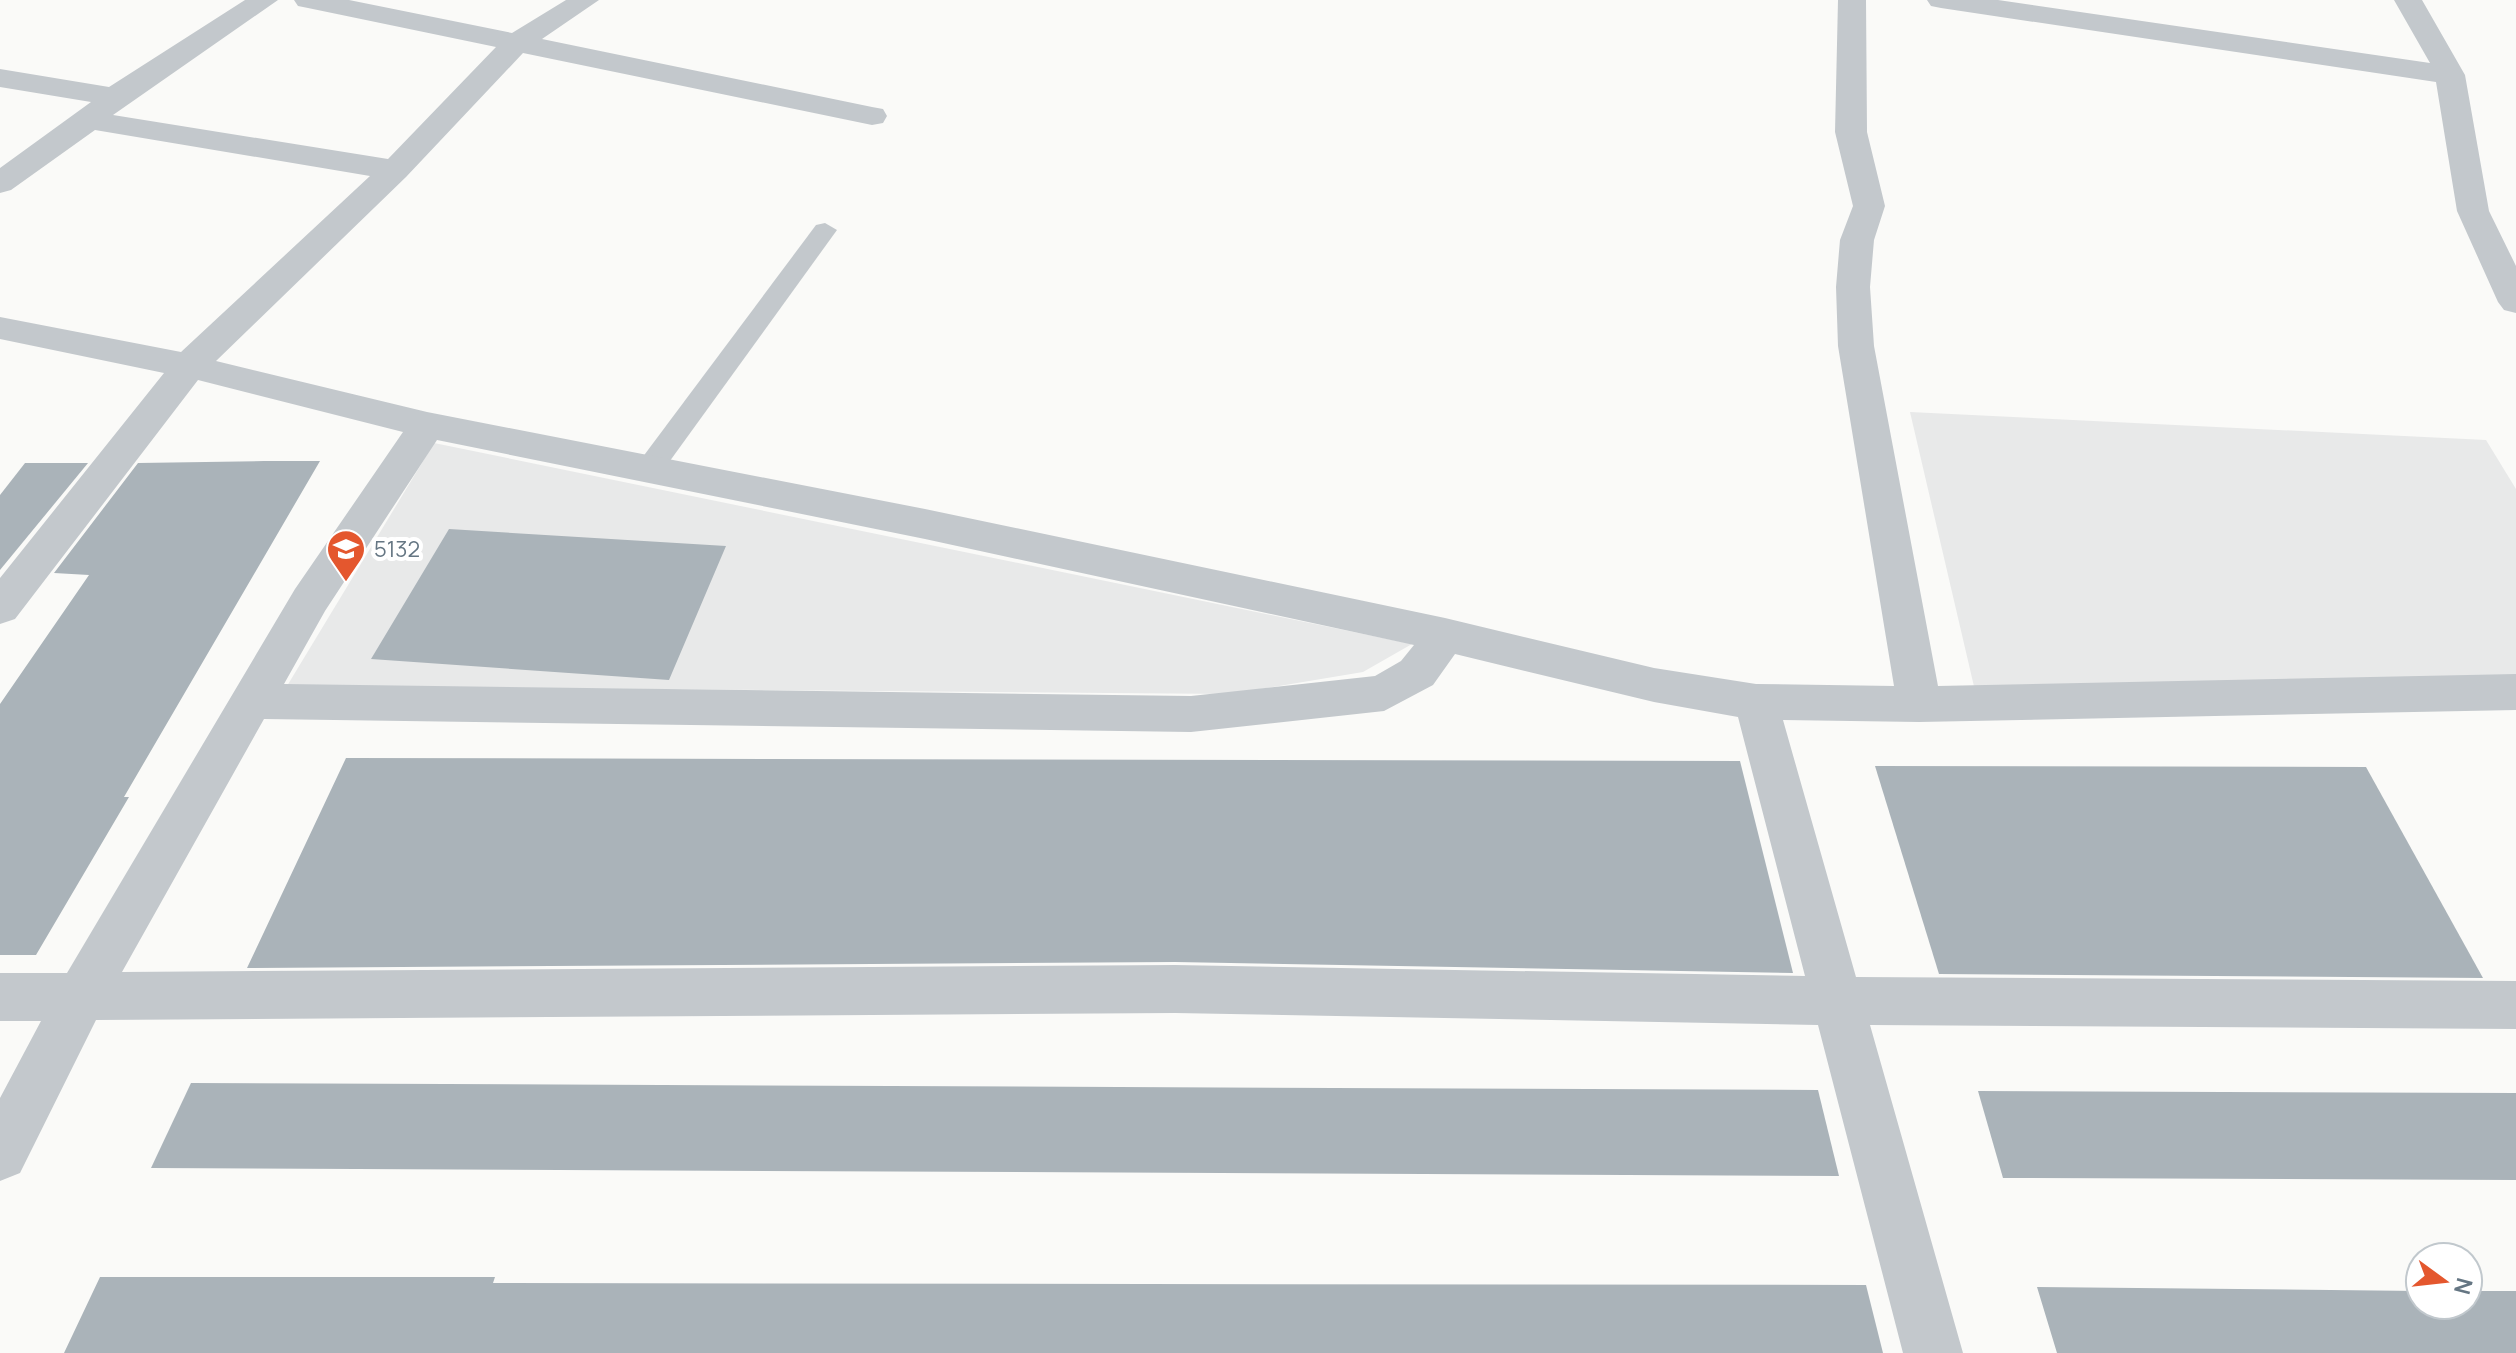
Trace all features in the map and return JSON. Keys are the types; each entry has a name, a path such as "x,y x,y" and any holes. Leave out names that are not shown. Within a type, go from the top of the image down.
{"street":[{"path":"0,183 89,120 114,97 264,0"},
{"path":"308,0 398,8 515,44 872,116"},
{"path":"0,608 189,366 395,170 515,44 585,0"},
{"path":"1852,0 1851,132 1869,206 1857,240 1853,287 1856,346 1919,704"},
{"path":"1941,0 2450,75"},
{"path":"2408,0 2440,52 2450,75 2473,211 2502,238 2516,302"},
{"path":"0,78 114,97"},
{"path":"89,120 395,170"},
{"path":"0,328 189,366 427,425 1445,635 1654,685 1756,702 1919,704 2516,692"},
{"path":"0,1154 80,998 310,600 427,425"},
{"path":"254,701 1191,714 1384,693 1417,673 1445,635"},
{"path":"1756,702 1933,1353"},
{"path":"0,997 1175,989 1839,1001 2516,1005"}],"lane":[{"path":"649,469 825,230"}],"shaded area":[{"path":"1910,412 2486,440 2516,489 2516,683 1976,695"},
{"path":"434,443 1412,644 1363,672 1230,694 287,686"}],"building":[{"path":"320,461 124,797 129,797 36,955 0,955 0,704 89,575 54,573 138,463"},
{"path":"25,463 88,463 0,570 0,495"},
{"path":"449,529 726,546 669,680 371,659"},
{"path":"346,758 1740,761 1793,973 1175,962 247,968"},
{"path":"1875,766 2366,767 2483,978 1939,974"},
{"path":"191,1083 1818,1090 1839,1176 151,1168"},
{"path":"1978,1091 2516,1093 2516,1180 2003,1178"},
{"path":"100,1277 495,1277 493,1283 1866,1285 1883,1353 64,1353"},
{"path":"2037,1287 2404,1291 2404,1321 2484,1321 2484,1291 2516,1291 2516,1353 2057,1353"}],"place":[{"name":"5132","path":"346,583"}]}
